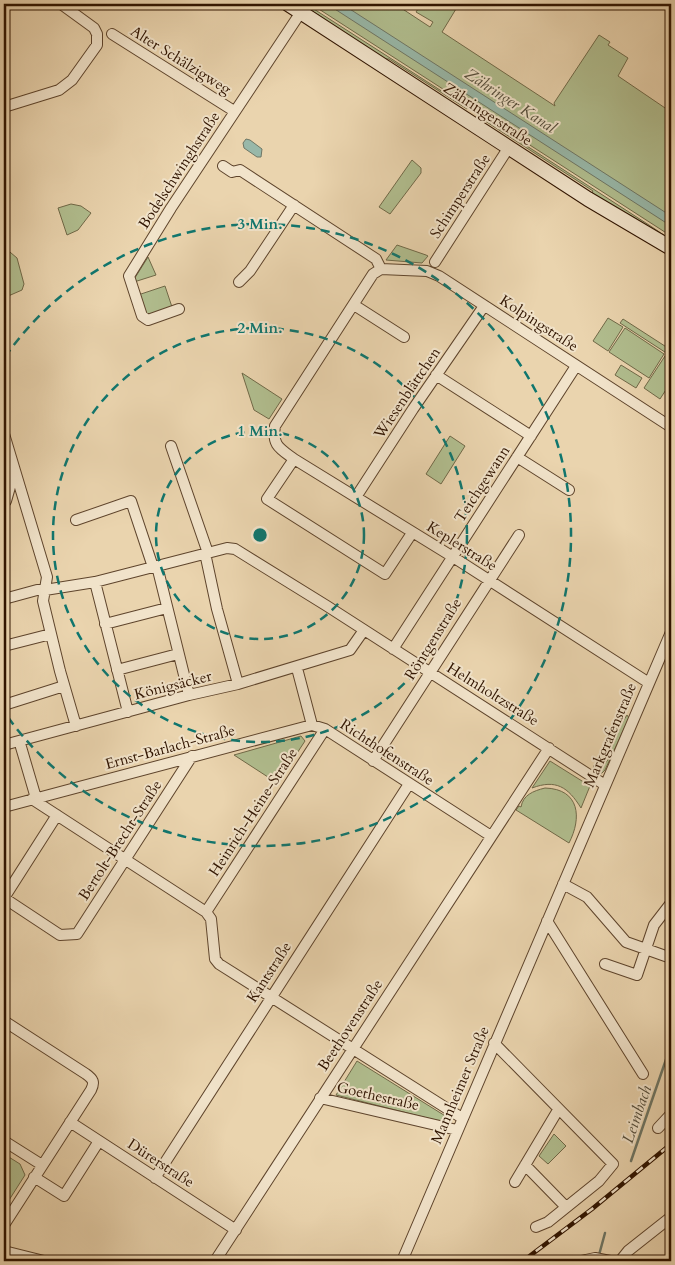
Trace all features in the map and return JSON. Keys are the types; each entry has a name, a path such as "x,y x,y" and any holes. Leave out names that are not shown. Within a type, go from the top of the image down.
{"main road":[{"name":"Zähringerstraße","path":"288,4 588,198 671,248"}],"street":[{"path":"4,106 59,90 72,80 97,46 97,34 94,28 67,5"},
{"name":"Bodelschwinghstraße","path":"179,309 148,320 145,319 142,316 129,276 234,111 301,12"},
{"name":"Alter Schälzigweg","path":"112,34 234,111"},
{"name":"Schimperstraße","path":"435,262 509,147"},
{"path":"223,166 232,172 240,170 376,259 381,269 374,274 354,305 404,337"},
{"path":"239,282 250,271 294,205"},
{"name":"Kolpingstraße","path":"381,269 427,271 439,276 671,427"},
{"name":"Keplerstraße","path":"354,305 275,426 274,435 280,449 649,683"},
{"name":"Wiesenblättchen","path":"356,497 484,306"},
{"name":"Teichgewann","path":"394,649 576,366"},
{"path":"436,375 531,436"},
{"path":"4,434 47,577 44,602 64,686 76,726"},
{"path":"171,446 206,553 217,609 238,684"},
{"path":"517,456 569,490"},
{"path":"294,459 267,499 385,574 412,532"},
{"path":"4,468 10,487 5,501"},
{"path":"5,501 23,496"},
{"path":"76,520 131,502 155,566 189,695"},
{"name":"Röntgenstraße","path":"373,761 519,534"},
{"name":"Helmholtzstraße","path":"4,598 37,590 95,582 227,548 240,551 605,785"},
{"path":"95,582 128,712"},
{"path":"105,624 167,608"},
{"name":"Königsäcker","path":"4,745 189,695 238,684 350,650 364,630"},
{"name":"Markgrafenstraße","path":"578,849 671,632"},
{"path":"4,646 51,634"},
{"name":"Königsäcker","path":"117,670 178,654"},
{"path":"298,672 312,725"},
{"path":"4,705 64,686"},
{"name":"Richthofenstraße","path":"312,725 325,730 490,836"},
{"name":"Ernst-Barlach-Straße","path":"4,807 312,725"},
{"name":"Heinrich-Heine-Straße","path":"206,912 325,730"},
{"path":"21,747 34,798 206,912 211,919 216,962 462,1118"},
{"name":"Beethovenstraße","path":"215,1261 548,748"},
{"name":"Bertolt-Brecht-Straße","path":"4,898 60,935 77,934 192,756"},
{"name":"Kantstraße","path":"155,1178 409,784"},
{"path":"4,898 57,815"},
{"name":"Mannheimer Straße","path":"402,1261 578,849"},
{"path":"563,884 587,897 626,942 671,958"},
{"path":"605,964 637,975 654,925 671,903"},
{"path":"547,921 643,1074"},
{"path":"4,1021 93,1079 93,1086 4,1225"},
{"path":"494,1043 613,1164 599,1181 544,1224 536,1227"},
{"name":"Goethestraße","path":"320,1098 457,1130"},
{"path":"515,1182 558,1110"},
{"path":"658,1128 671,1114"},
{"name":"Dürerstraße","path":"70,1122 236,1230"},
{"path":"4,1141 42,1166"},
{"path":"34,1178 64,1196 99,1141"},
{"path":"525,1165 566,1207"},
{"path":"620,1261 628,1250 671,1216"},
{"path":"4,1252 44,1261"},
{"path":"581,1261 603,1259"}],"green space":[{"path":"302,4 306,4 468,108 389,59 383,59"},
{"path":"311,4 395,4 430,27 433,22 416,12 420,6 416,4 459,4 442,32 555,106 554,103 599,35 610,42 608,45 628,58 618,76 671,112 671,236"},
{"path":"479,117 482,117 671,241 591,194 593,191"},
{"path":"412,160 421,168 421,173 390,214 379,207"},
{"path":"71,204 81,206 91,213 78,230 67,235 58,208"},
{"path":"397,245 428,256 422,263 386,260"},
{"path":"4,247 17,258 24,284 22,290 6,297 4,291"},
{"path":"148,257 156,275 134,282 133,281"},
{"path":"165,286 171,309 147,315 138,295"},
{"path":"608,318 623,327 608,351 593,341"},
{"path":"623,319 671,350 671,356 620,323"},
{"path":"625,328 664,354 649,378 609,352"},
{"path":"665,356 671,360 671,382 660,399 644,388"},
{"path":"621,365 642,378 636,388 615,375"},
{"path":"242,373 282,399 269,419 254,410"},
{"path":"450,436 465,446 441,484 426,474"},
{"path":"627,715 629,718 605,770 602,773 595,773 593,770 594,765 600,770 610,757 603,752"},
{"path":"301,736 305,741 282,776 271,779 234,755"},
{"path":"550,761 590,786 581,808 571,795 561,787 548,784 532,788"},
{"path":"545,788 557,790 565,794 575,806 576,824 569,843 516,810 519,806 521,807 524,799 529,794"},
{"path":"357,1061 447,1117 443,1122 336,1095"},
{"path":"554,1134 566,1146 548,1164 539,1156"},
{"path":"4,1154 20,1164 25,1175 4,1208"}],"shaded area":[{"path":"327,4 342,4 671,216 671,226"},
{"path":"246,139 262,149 261,157 257,157 244,148 243,143"}],"waterway":[{"name":"Leimbach","path":"631,1161 671,1045"},
{"name":"Leimbach","path":"599,1255 605,1233"}],"railway":[{"path":"523,1261 592,1209 671,1144"}],"water label":[{"name":"Zähringer Kanal","path":"511,100"}]}
